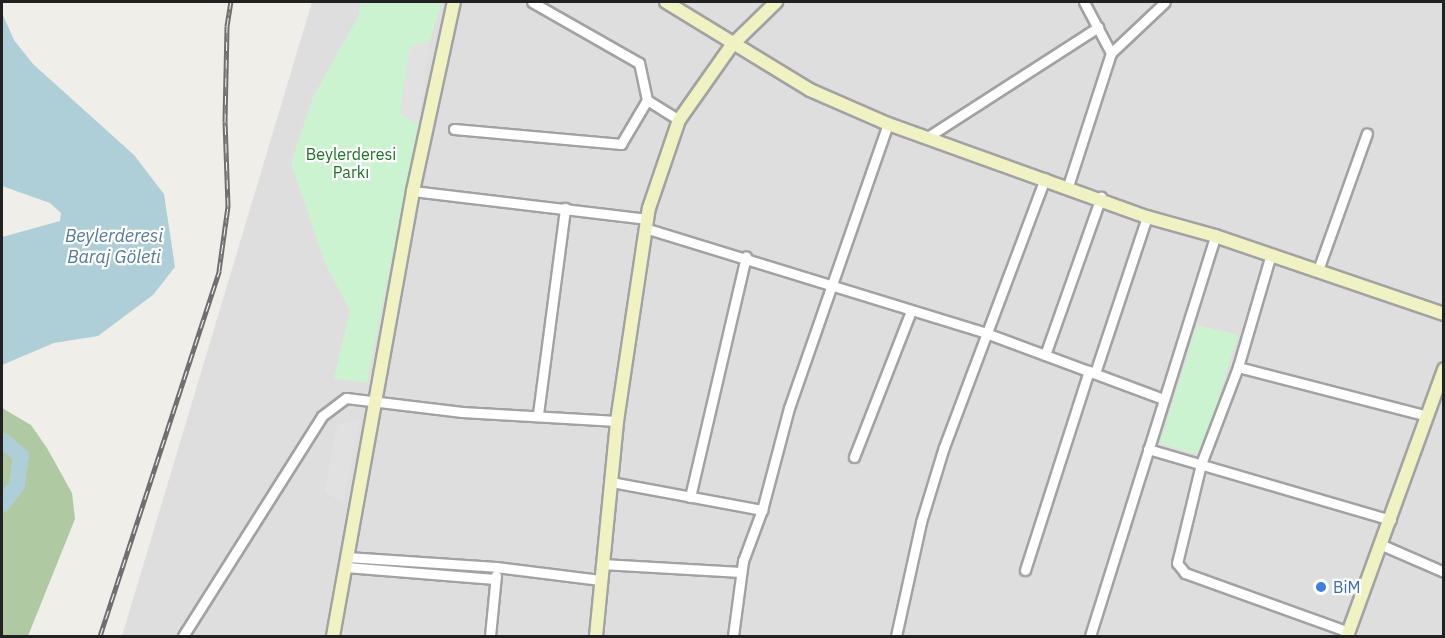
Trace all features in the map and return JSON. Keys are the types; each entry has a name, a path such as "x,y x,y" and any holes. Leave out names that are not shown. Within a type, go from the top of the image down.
{"main road":[{"path":"333,636 377,402 413,191 454,2"},
{"path":"666,2 732,45 810,90 888,124 1068,186 1147,217 1215,236 1443,314"},
{"path":"596,636 617,421 646,224 679,120 732,45 776,2"},
{"path":"1348,634 1391,520 1443,369"}],"street":[{"path":"454,129 621,144 647,100 639,63 532,2"},
{"path":"1084,2 1111,53"},
{"path":"1068,186 1111,53 1165,2"},
{"path":"926,138 1098,27"},
{"path":"647,100 679,120"},
{"path":"734,636 741,572 762,510 789,408 888,124"},
{"path":"1318,270 1367,134"},
{"path":"896,636 921,522 986,333 1045,178"},
{"path":"413,191 565,208 646,224 910,311 986,333 1163,399"},
{"path":"1045,355 1101,198"},
{"path":"538,414 565,208"},
{"path":"1025,570 1147,217"},
{"path":"1090,636 1215,236"},
{"path":"1271,255 1238,367 1201,464 1176,556 1180,568 1348,634"},
{"path":"690,497 746,256"},
{"path":"854,457 910,311"},
{"path":"1238,367 1427,416"},
{"path":"183,636 322,416 346,398 462,412 538,414 617,421"},
{"path":"1148,449 1391,520"},
{"path":"611,482 762,510"},
{"path":"1382,545 1443,572"},
{"path":"347,562 496,567 600,580"},
{"path":"347,562 495,579"},
{"path":"602,564 741,572"},
{"path":"490,636 496,567"}],"shaded area":[{"path":"312,2 1443,2 1443,636 122,636"},
{"path":"430,41 418,125 400,113 410,47"},
{"path":"360,420 343,503 325,492 337,425"}],"green space":[{"name":"Beylerderesi Parkı","path":"361,2 442,2 430,41 410,47 400,113 418,125 367,383 334,378 350,311 325,263 291,163 313,97 358,17"},
{"path":"1197,325 1238,335 1201,455 1160,444"},
{"path":"2,408 31,425 47,448 72,493 75,519 28,636 2,636"}],"water":[{"name":"Beylerderesi Baraj Göleti","path":"2,13 14,40 33,64 134,155 164,194 175,267 153,295 98,336 54,343 2,365 2,237 60,221 61,213 50,203 2,186"}],"waterway":[{"path":"2,440 21,456 17,485 2,505"}],"railway":[{"path":"100,636 219,271 228,206 225,122 227,26 231,2"}],"place":[{"name":"BiM","path":"1321,587"}]}
